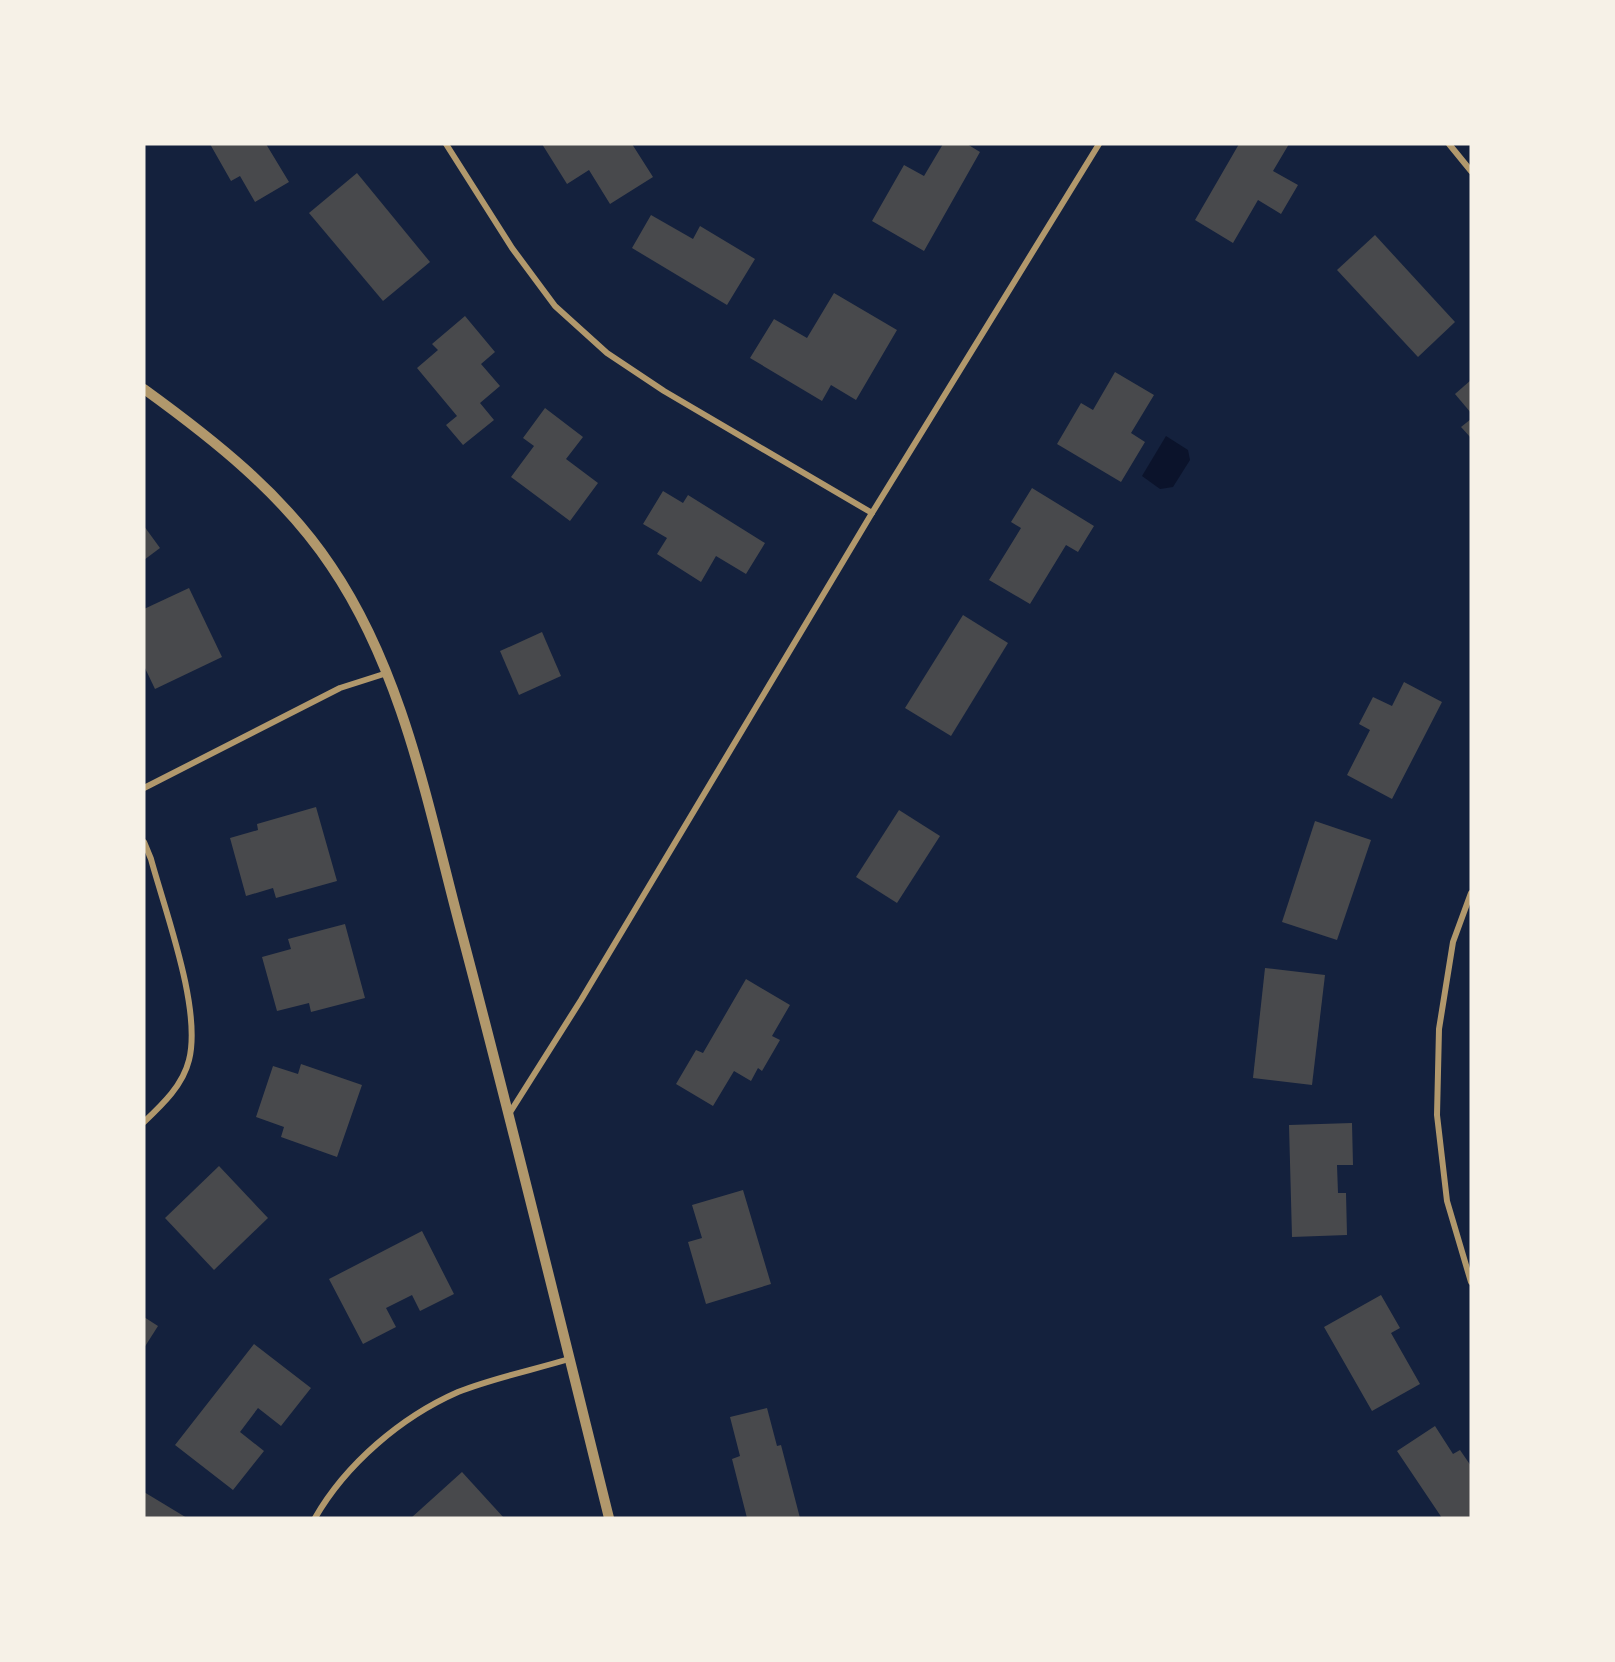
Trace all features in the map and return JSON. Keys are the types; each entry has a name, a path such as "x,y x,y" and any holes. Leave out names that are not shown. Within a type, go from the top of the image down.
{"street":[{"path":"446,144 512,248 555,306 607,353 664,392 872,513"},
{"path":"509,1114 581,1000 872,513 1099,144"},
{"path":"1449,144 1471,171"},
{"path":"144,389 184,418 244,468 291,514 336,575 364,620 387,673 417,767 509,1114 609,1518"},
{"path":"144,788 340,688 387,673"},
{"path":"144,843 151,859 190,1002 192,1035 189,1060 178,1087 144,1122"},
{"path":"1471,893 1453,942 1441,1021 1437,1115 1448,1201 1471,1282"},
{"path":"315,1518 355,1463 404,1424 457,1393 569,1359"}],"water":[{"path":"1166,436 1188,450 1190,460 1173,487 1160,489 1142,476"}],"building":[{"path":"210,144 266,144 289,182 255,202 240,176 231,181"},
{"path":"542,144 632,144 653,177 610,204 589,170 567,184"},
{"path":"943,144 967,144 980,152 924,251 872,221 904,165 924,176"},
{"path":"1239,144 1289,144 1273,171 1298,185 1281,214 1258,200 1233,243 1195,220"},
{"path":"357,173 430,262 383,301 309,213"},
{"path":"651,215 693,239 700,226 755,259 727,305 632,248"},
{"path":"1375,235 1455,322 1418,357 1337,270"},
{"path":"834,293 897,330 856,400 831,385 822,401 750,358 774,319 807,338"},
{"path":"465,316 495,352 481,364 500,386 480,403 494,420 463,445 446,425 457,416 417,368 438,350 432,344"},
{"path":"1115,372 1154,395 1131,433 1145,442 1121,482 1057,444 1081,403 1093,410"},
{"path":"1471,380 1471,413 1455,394"},
{"path":"545,408 583,437 566,459 598,483 570,521 511,477 534,446 523,438"},
{"path":"1471,419 1471,438 1461,427"},
{"path":"1032,488 1094,526 1078,552 1066,545 1030,604 989,580 1021,528 1011,522"},
{"path":"663,491 683,503 688,495 765,543 746,574 716,556 701,582 657,554 667,538 643,524"},
{"path":"144,526 160,548 144,560"},
{"path":"189,588 222,657 155,689 144,666 144,609"},
{"path":"963,615 1008,643 951,736 905,708"},
{"path":"542,632 561,676 519,695 500,651"},
{"path":"1404,682 1442,702 1392,799 1347,775 1370,730 1359,724 1373,697 1392,706"},
{"path":"316,807 337,881 276,898 273,888 246,896 230,838 258,830 257,824"},
{"path":"899,810 940,836 897,903 856,877"},
{"path":"1315,821 1371,840 1337,940 1282,922"},
{"path":"345,924 365,998 311,1012 309,1003 277,1011 262,957 291,949 288,939"},
{"path":"1265,968 1325,975 1312,1085 1253,1078"},
{"path":"746,979 790,1005 772,1036 780,1040 762,1071 758,1068 751,1081 734,1071 713,1106 676,1084 696,1050 703,1053"},
{"path":"301,1064 362,1085 337,1157 281,1137 284,1127 256,1117 273,1066 298,1074"},
{"path":"1352,1123 1353,1165 1337,1165 1338,1193 1346,1193 1347,1235 1292,1237 1289,1125"},
{"path":"219,1166 268,1218 214,1270 165,1218"},
{"path":"743,1190 771,1284 706,1304 688,1242 702,1238 692,1205"},
{"path":"422,1231 454,1294 420,1311 412,1295 386,1308 396,1327 363,1344 329,1279"},
{"path":"1381,1295 1400,1328 1391,1333 1420,1384 1372,1411 1324,1327"},
{"path":"144,1317 158,1326 144,1348"},
{"path":"254,1344 311,1388 281,1426 258,1408 240,1432 264,1451 233,1490 175,1445"},
{"path":"767,1408 777,1446 781,1445 800,1518 747,1518 732,1459 740,1456 730,1417"},
{"path":"1435,1426 1453,1454 1460,1450 1471,1466 1471,1518 1442,1518 1397,1451"},
{"path":"462,1472 504,1518 411,1518"},
{"path":"144,1492 187,1518 144,1518"}]}
